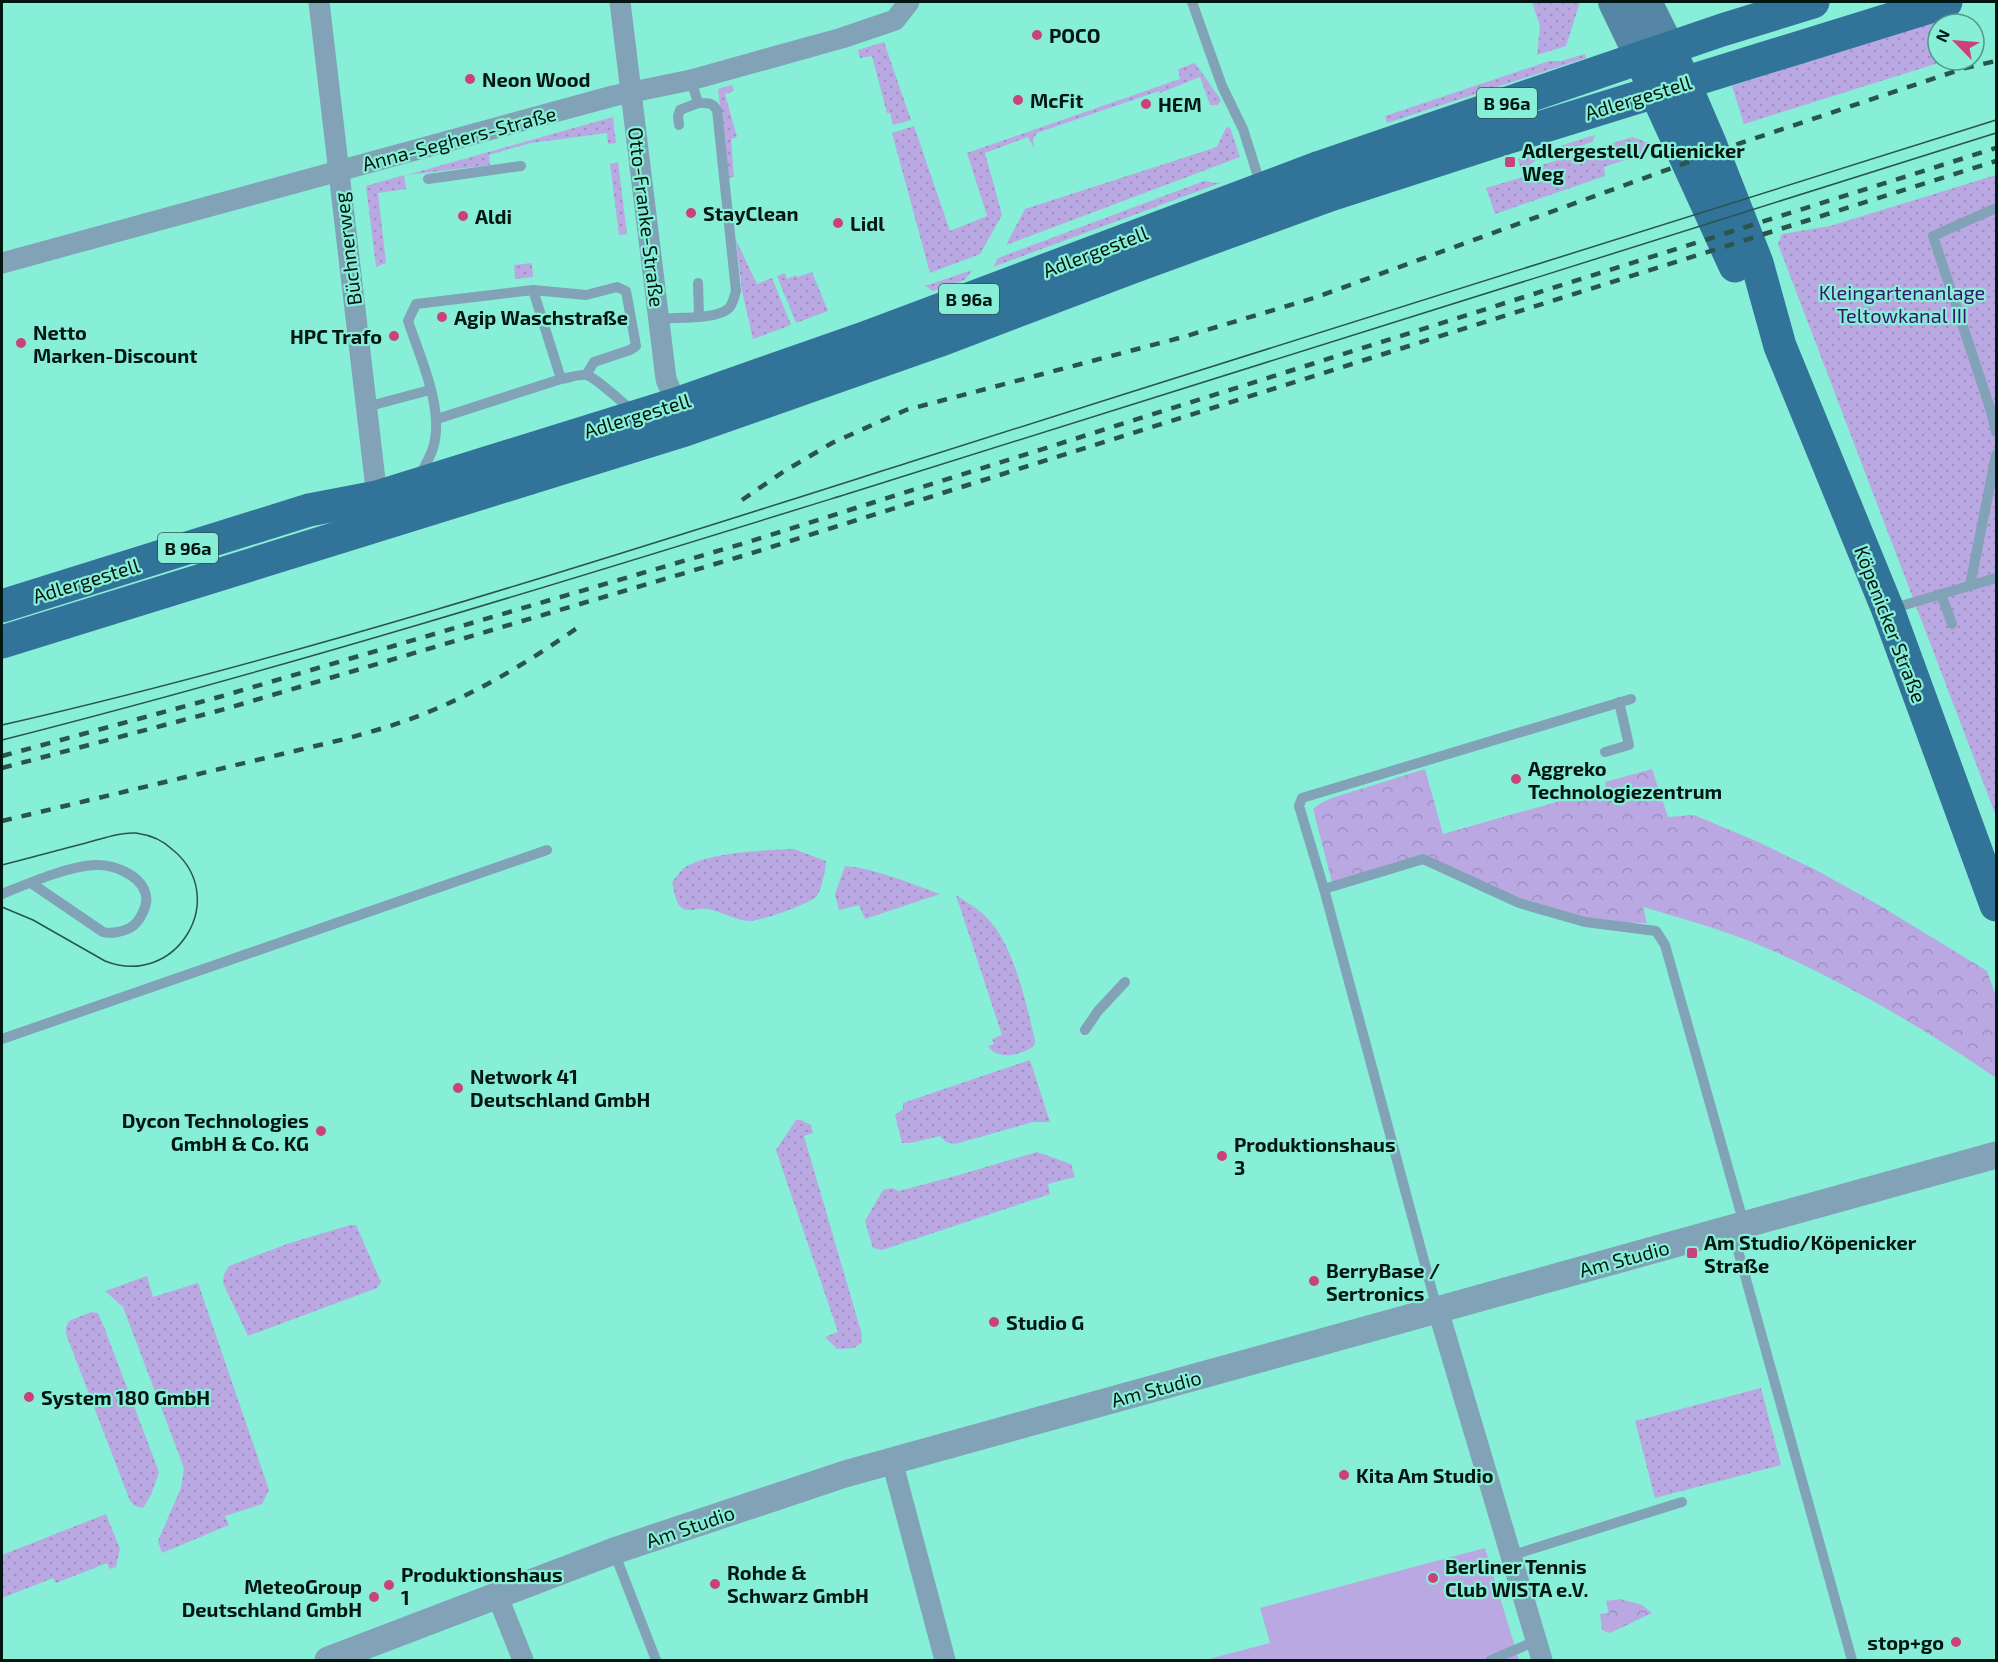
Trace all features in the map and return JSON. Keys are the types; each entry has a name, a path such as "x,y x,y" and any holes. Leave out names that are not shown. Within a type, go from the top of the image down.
{"main road":[{"path":"1614,2 1655,53"},
{"path":"1646,2 1655,53"},
{"name":"Adlergestell","path":"2,642 681,417 938,340 1233,230 1325,181 1655,53 1814,2"},
{"name":"Adlergestell","path":"2,606 309,510 377,496 638,415 681,417 864,338 1261,188 1325,181 1670,87 1946,2"},
{"name":"Köpenicker Straße","path":"1655,53 1670,87 1710,143 1757,263 1780,346 1888,610 1996,904"},
{"name":"Adlergestell","path":"1233,230 1266,207 1261,188"}],"street":[{"name":"Büchnerweg","path":"319,2 337,172 377,496"},
{"name":"Otto-Franke-Straße","path":"620,2 666,379 681,417"},
{"name":"Anna-Seghers-Straße","path":"2,263 631,92 691,80 842,38 895,20 909,2"},
{"name":"Am Studio","path":"328,1660 614,1551 802,1488 892,1461 1996,1155"},
{"path":"1438,1310 1539,1651"},
{"path":"892,1461 945,1660"},
{"path":"497,1595 523,1660"}],"lane":[{"path":"1192,2 1222,86 1243,129 1261,188"},
{"path":"691,80 698,103"},
{"path":"659,319 714,315 729,309 736,291 717,110 709,103 698,103 680,110 679,125"},
{"path":"428,179 521,166"},
{"path":"1996,208 1933,236 1996,432"},
{"path":"698,283 699,316"},
{"path":"416,484 433,447 438,419 408,321 416,304 533,290 586,295 617,287 626,291 636,346 594,362 586,375"},
{"path":"533,290 561,379"},
{"path":"438,419 561,379 586,375 601,384 612,396 638,415"},
{"path":"366,407 430,390"},
{"path":"1970,585 1996,455"},
{"path":"1888,610 1996,578"},
{"path":"1941,594 1953,624"},
{"path":"1438,1310 1324,889 1299,806 1302,798 1631,699"},
{"path":"1605,752 1629,745 1619,702"},
{"path":"2,1039 547,850"},
{"path":"1324,889 1423,859 1519,903 1585,922 1656,931 1665,945 1852,1660"},
{"path":"2,894 31,883 61,872 92,865 112,865 134,877 146,891 146,905 140,917 130,928 110,933 103,932 31,883"},
{"path":"1085,1030 1098,1011 1125,982"},
{"path":"1510,1556 1682,1503"},
{"path":"614,1551 656,1660"},
{"path":"1491,1660 1539,1651"}],"green space":[{"path":"1532,2 1580,2 1566,46 1537,55 1540,26"},
{"path":"1926,20 1926,67 1744,124 1732,86"},
{"path":"884,42 911,120 893,125 890,113 887,113 872,56 860,58 858,50"},
{"path":"1585,54 1586,58 1387,123 1385,116 1549,61 1561,61"},
{"path":"1195,63 1221,100 1218,105 1210,105 1200,77 1160,93 1159,91 1037,133 1033,139 1034,148 1028,137 985,153 1002,215 980,254 930,273 892,133 914,126 950,231 987,216 967,153 1180,79 1178,69"},
{"path":"732,85 734,91 725,94 737,137 731,139 734,177 729,178 718,89"},
{"path":"613,117 616,143 608,144 607,133 531,143 489,155 490,165 407,175"},
{"path":"1230,127 1240,157 1006,245 1025,209 1217,147 1226,128"},
{"path":"1595,135 1592,142 1538,159 1521,171 1518,159"},
{"path":"1632,137 1662,148 1604,167 1605,176 1495,214 1486,188 1523,177 1539,166"},
{"path":"618,162 627,234 619,235 610,164"},
{"path":"404,175 406,189 378,193 386,263 376,267 366,186"},
{"name":"Kleingartenanlage Teltowkanal III","path":"1996,175 1996,816 1778,244 1782,234 1830,226"},
{"path":"1204,181 1223,182 993,267 998,258"},
{"path":"736,240 757,284 772,278 791,325 753,339 742,291"},
{"path":"532,263 533,277 515,279 514,265"},
{"path":"972,270 965,280 933,291 925,286"},
{"path":"812,272 828,311 796,323 777,276 785,273 787,279"},
{"path":"1425,769 1443,834 1606,788 1605,782 1652,769 1668,817 1694,815 1756,841 1816,870 1879,905 1987,971 1996,996 1996,1078 1908,1021 1816,971 1739,937 1643,907 1647,923 1585,922 1519,903 1423,859 1333,886 1313,809 1332,798"},
{"path":"794,849 826,861 819,893 795,908 748,921 708,909 685,909 676,900 672,882 684,868 694,863 722,855"},
{"path":"845,866 881,873 940,894 865,919 859,905 839,910 835,894"},
{"path":"956,895 976,908 996,928 1011,958 1018,975 1035,1041 1034,1046 1023,1052 1010,1055 997,1054 988,1046 994,1044 992,1039 1002,1035"},
{"path":"1030,1060 1050,1122 1033,1122 955,1144 946,1142 940,1136 902,1143 895,1115 903,1109 903,1103"},
{"path":"796,1120 811,1125 813,1133 804,1136 862,1335 861,1343 854,1348 837,1349 825,1337 838,1332 776,1150"},
{"path":"1037,1152 1071,1164 1075,1177 1048,1184 1050,1194 882,1250 873,1248 865,1221 883,1190 892,1188 899,1191"},
{"path":"356,1225 381,1282 377,1288 248,1336 223,1283 224,1274 229,1266 287,1244"},
{"path":"147,1276 153,1297 198,1283 269,1490 262,1504 225,1516 229,1525 162,1553 158,1541 181,1488 184,1468 123,1307 105,1291"},
{"path":"91,1312 98,1313 104,1327 159,1472 151,1495 143,1508 135,1506 130,1501 66,1334 69,1321"},
{"path":"1761,1388 1781,1465 1655,1498 1635,1421"},
{"path":"106,1514 120,1549 116,1567 110,1569 107,1563 56,1583 53,1578 2,1598 2,1555"},
{"name":"Berliner Tennis Club WISTA e.V.","path":"1485,1548 1519,1660 1205,1660 1270,1643 1260,1608"},
{"path":"1620,1599 1642,1605 1652,1613 1610,1633 1602,1630 1600,1614 1609,1613 1606,1601"}],"tram line":[{"path":"2,725 230,668 570,569 1996,120"},
{"path":"2,740 320,653 742,527 1996,133"},
{"path":"2,865 111,836 136,833 156,838 173,850 190,870 197,892 196,914 187,934 173,951 154,962 131,966 105,961 33,920 2,907"}],"railway":[{"path":"742,500 832,443 906,410 1183,337 1314,298 1738,144 1965,68 1996,61"},
{"path":"2,756 219,697 745,543 1996,148"},
{"path":"2,768 225,709 749,554 1996,161"},
{"path":"2,821 349,738 396,724 426,713 497,679 584,623"}],"place":[{"name":"POCO","path":"1037,35"},
{"name":"Neon Wood","path":"470,79"},
{"name":"McFit","path":"1018,100"},
{"name":"HEM","path":"1146,104"},
{"name":"Adlergestell/Glienicker Weg","path":"1510,162"},
{"name":"StayClean","path":"691,213"},
{"name":"Aldi","path":"463,216"},
{"name":"Lidl","path":"838,223"},
{"name":"Agip Waschstraße","path":"442,317"},
{"name":"HPC Trafo","path":"394,336"},
{"name":"Netto Marken-Discount","path":"21,343"},
{"name":"Aggreko Technologiezentrum","path":"1516,779"},
{"name":"Network 41 Deutschland GmbH","path":"458,1088"},
{"name":"Dycon Technologies GmbH & Co. KG","path":"321,1131"},
{"name":"Produktionshaus 3","path":"1222,1156"},
{"name":"Am Studio/Köpenicker Straße","path":"1692,1253"},
{"name":"BerryBase / Sertronics","path":"1314,1281"},
{"name":"Studio G","path":"994,1322"},
{"name":"System 180 GmbH","path":"29,1397"},
{"name":"Kita Am Studio","path":"1344,1475"},
{"name":"Berliner Tennis Club WISTA e.V.","path":"1433,1578"},
{"name":"Rohde & Schwarz GmbH","path":"715,1584"},
{"name":"Produktionshaus 1","path":"389,1585"},
{"name":"MeteoGroup Deutschland GmbH","path":"374,1597"},
{"name":"stop+go","path":"1956,1642"}]}
